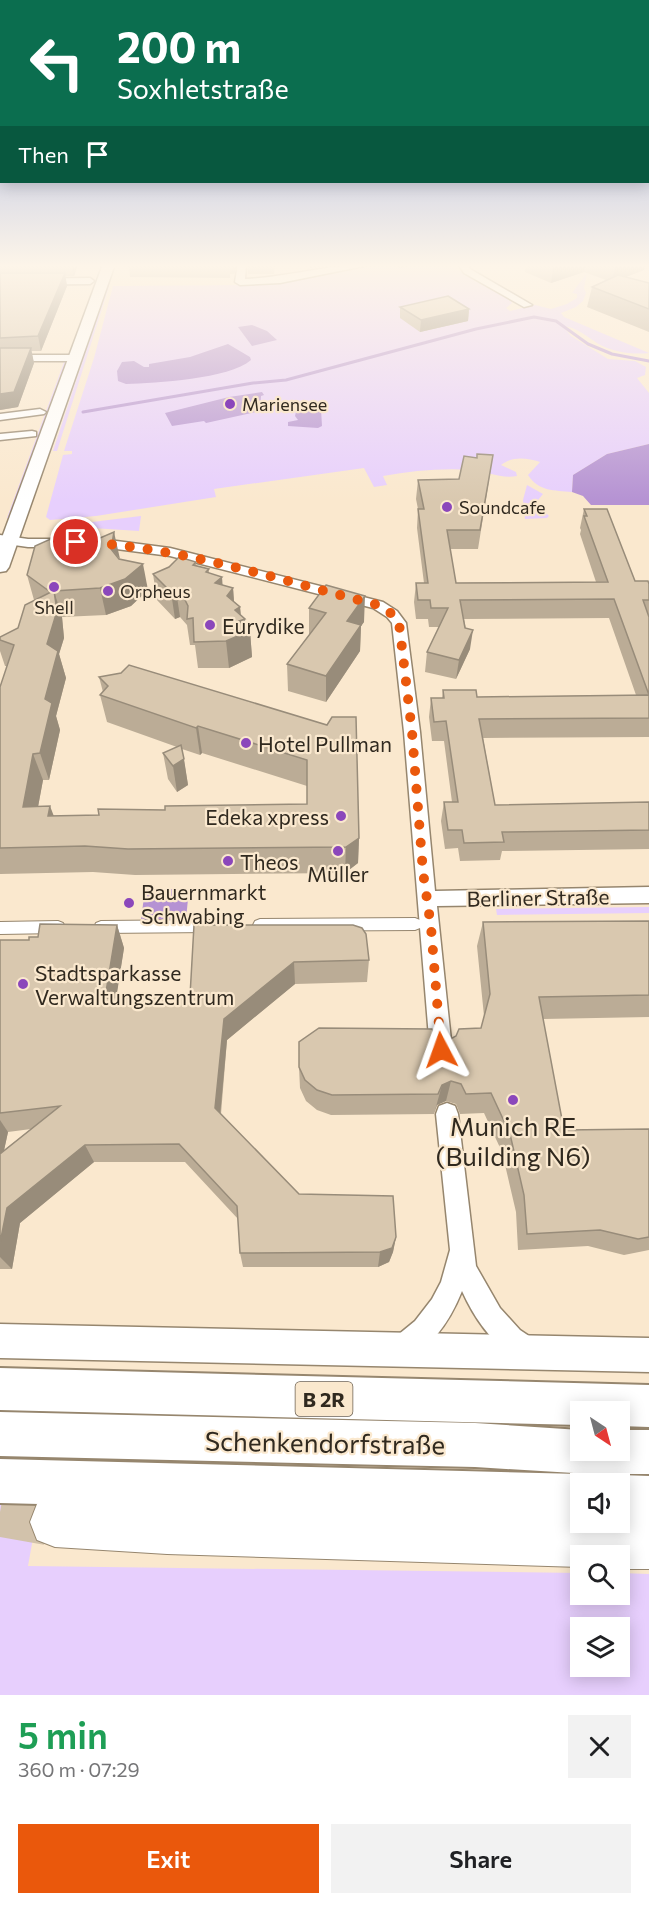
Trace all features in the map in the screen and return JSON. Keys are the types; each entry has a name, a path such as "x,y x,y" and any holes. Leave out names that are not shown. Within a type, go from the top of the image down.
{"highway":[{"name":"Schenkendorfstraße","path":"0,1389 649,1406"},
{"name":"Schenkendorfstraße","path":"0,1434 475,1445 590,1452 649,1452"},
{"path":"0,1481 570,1496"},
{"path":"630,1497 649,1497"},
{"path":"55,1522 167,1529 649,1544"}],"main road":[{"path":"0,567 5,540 72,343"},
{"path":"30,440 40,412 74,343"},
{"path":"0,1341 649,1355"}],"street":[{"path":"0,358 68,358"},
{"path":"0,417 40,412"},
{"path":"0,437 30,440"},
{"path":"5,540 28,543 101,543 170,552 378,605 392,614 399,623 441,1050"},
{"name":"Berliner Straße","path":"427,898 649,895"},
{"path":"249,925 415,924"},
{"path":"0,928 225,925"},
{"path":"447,1114 461,1250 470,1282 491,1317 511,1339 532,1352"},
{"path":"399,1350 420,1335 436,1316 454,1281 461,1250"}],"shaded area":[{"path":"89,343 91,343 57,451 53,451"},
{"path":"98,343 582,343 608,359 635,361 646,367 645,375 637,378 649,393 649,444 607,454 573,475 572,492 547,489 537,485 528,475 540,462 520,459 510,460 501,465 516,472 517,476 471,470 427,470 383,476 387,485 374,487 364,468 214,489 216,497 96,516 50,520 46,517 63,455 72,454 72,451 64,451"},
{"path":"597,343 626,343 649,353 637,354 609,349"},
{"path":"228,344 250,357 251,360 226,372 192,379 126,384 118,381 117,371 122,362 134,361 144,367 149,367 149,364 190,357"},
{"path":"64,362 68,362 11,518 7,518"},
{"name":"Mariensee","path":"262,392 264,395 261,396 260,411 206,423 204,421 172,426 165,413 229,397"},
{"path":"297,408 321,409 322,426 318,428 288,426 288,422 298,420 295,416"},
{"path":"649,444 649,505 591,505 583,496 572,492 573,475 607,454"},
{"path":"527,485 543,494 538,500 538,505 549,516 547,518 525,519 523,500"},
{"path":"141,516 139,531 92,528 92,522"},
{"path":"145,889 189,889 186,919 141,920"},
{"path":"649,907 649,913 497,915 496,909"},
{"path":"0,1499 40,1499 28,1566 570,1573 570,1605 630,1605 630,1573 649,1574 649,1695 0,1695"}],"building":[{"path":"0,348 31,348 14,392 0,394"},
{"path":"477,454 493,455 480,530 447,530 456,583 608,582 584,516 587,516 584,509 607,509 635,581 648,581 649,584 649,600 643,600 649,617 649,695 614,599 460,600 465,628 473,630 459,660 427,652 448,608 431,608 430,600 418,600 416,583 428,583 418,509 424,509 418,480 459,479 464,456 477,458"},
{"path":"114,532 111,549 119,559 143,564 125,579 100,588 54,591 57,611 47,644 58,651 45,699 52,703 40,753 33,754 23,807 50,806 48,816 99,815 98,809 165,810 165,806 307,804 307,760 198,726 196,728 100,695 108,686 99,677 121,673 129,665 327,725 332,717 356,717 359,838 346,847 0,848 0,687 14,645 0,640 0,637 18,628 25,605 53,591 49,591 27,575 35,546 55,537 72,550"},
{"path":"179,557 196,562 193,565 209,569 206,572 222,577 215,583 233,588 227,596 240,607 235,610 245,619 239,621 250,631 226,641 194,642 193,618 187,619 188,606 185,600 176,590 171,592 153,574 169,567"},
{"path":"326,585 365,596 347,621 361,625 326,676 287,664 326,613 309,608"},
{"path":"443,690 476,690 477,697 649,695 649,718 479,719 495,805 649,802 649,830 502,832 504,842 464,843 462,830 448,830 444,802 458,802 446,721 434,722 431,698 444,698"},
{"path":"181,745 184,759 173,766 163,753"},
{"name":"Munich RE (Building N6)","path":"649,921 649,995 539,997 564,1130 649,1129 649,1237 638,1239 600,1230 527,1234 524,1195 510,1134 491,1093 466,1094 461,1084 451,1081 442,1085 438,1094 332,1095 317,1090 305,1080 299,1067 299,1042 319,1028 432,1029 437,1038 447,1041 456,1036 459,1029 481,1028 490,994 483,922"},
{"path":"40,924 117,925 105,998 190,996 194,925 353,925 362,928 366,934 369,960 294,962 224,1019 215,1108 299,1194 393,1196 396,1237 392,1248 380,1252 240,1253 237,1206 179,1144 85,1145 7,1208 0,1243 0,1154 60,1106 0,1113 0,940 29,940 29,937 38,937"}],"waterway":[{"path":"83,412 253,383 286,380 423,343"},
{"path":"587,343 612,354 649,361"}],"tunnel":[{"path":"0,1512 55,1522"}],"place":[{"name":"Mariensee","path":"230,404"},
{"name":"Soundcafe","path":"447,507"},
{"name":"Shell","path":"54,587"},
{"name":"Orpheus","path":"108,591"},
{"name":"Eurydike","path":"210,625"},
{"name":"Hotel Pullman","path":"246,743"},
{"name":"Edeka xpress","path":"341,816"},
{"name":"Müller","path":"338,851"},
{"name":"Theos","path":"228,861"},
{"name":"Bauernmarkt Schwabing","path":"129,903"},
{"name":"Stadtsparkasse Verwaltungszentrum","path":"23,984"},
{"name":"Munich RE (Building N6)","path":"513,1100"}],"route":[{"path":"76,542 124,544 170,552 378,605 397,618 412,732 441,1050"}]}
